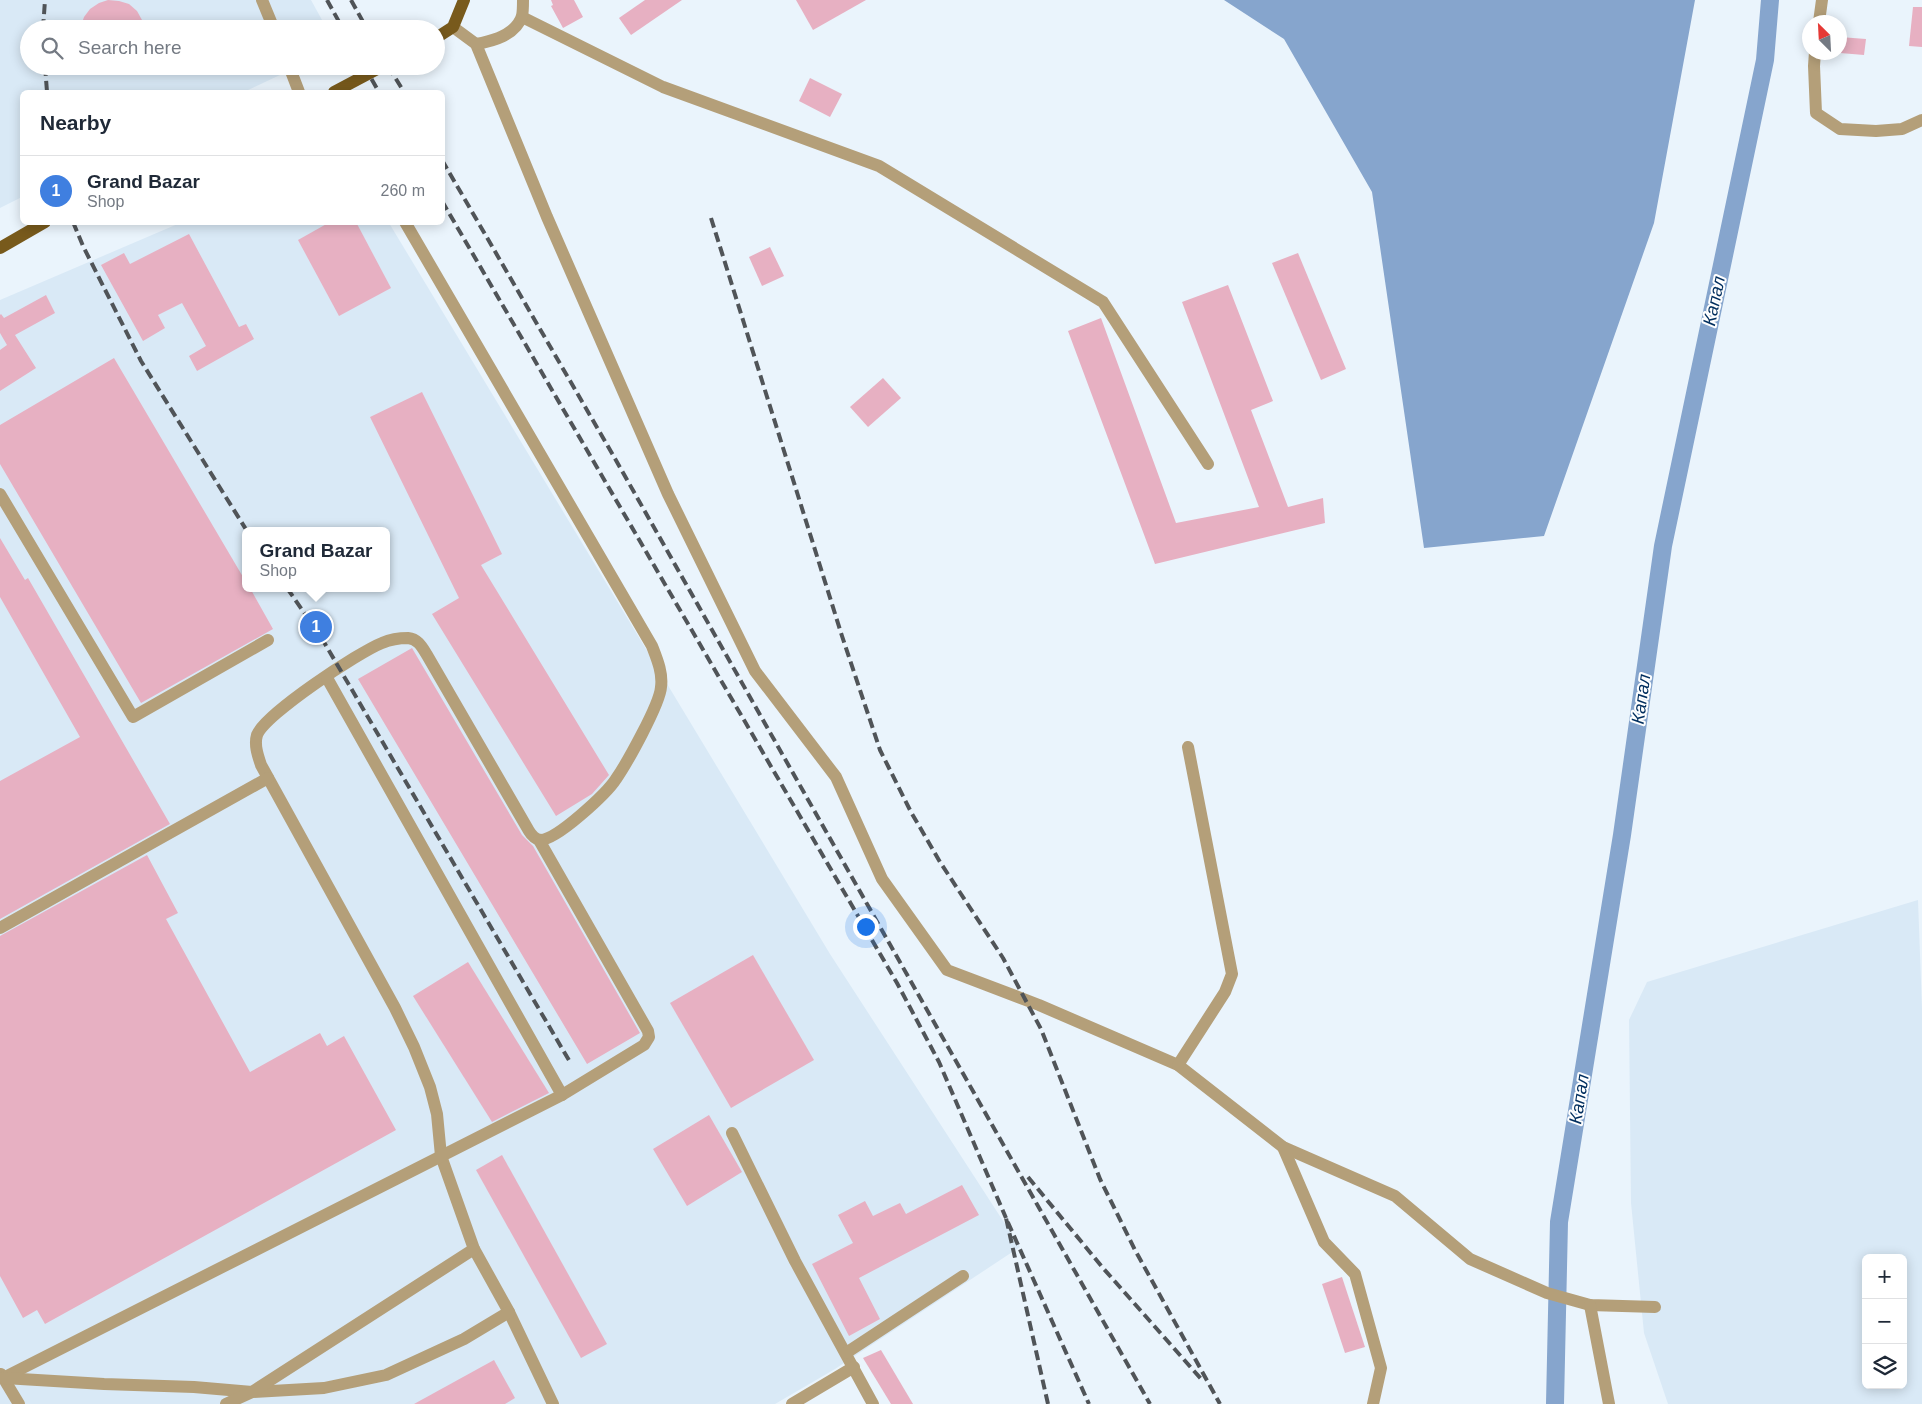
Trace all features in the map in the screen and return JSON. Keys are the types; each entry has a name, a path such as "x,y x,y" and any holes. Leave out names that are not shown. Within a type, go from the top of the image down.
{"main road":[{"path":"445,32 453,27 464,0"},
{"path":"338,90 366,75"},
{"path":"0,248 40,225"}],"street":[{"path":"262,0 270,20"},
{"path":"476,44 497,40 511,31 522,17 523,0"},
{"path":"1820,15 1822,0"},
{"path":"522,17 663,86 879,166 1103,302 1208,464"},
{"path":"453,27 476,44 547,217 668,494 755,671 836,777 882,879 948,970 1178,1065 1283,1147 1395,1196 1470,1259 1547,1293 1590,1305 1655,1307"},
{"path":"1814,60 1816,113 1840,129 1876,131 1902,129 1922,120"},
{"path":"292,75 298,90"},
{"path":"407,225 652,646 660,665 661,687 658,700 628,760 615,781 575,820 557,834 539,840"},
{"path":"0,494 133,717 268,640"},
{"path":"1,1375 441,1156 562,1095 644,1045 649,1037 648,1031 539,840 533,837 529,831 427,655 416,640 409,638 382,643 361,654 290,702 268,720 257,735 256,749 261,765 395,1008 414,1047 430,1087 437,1114 441,1156 474,1249 509,1312 553,1404"},
{"path":"327,678 562,1095"},
{"path":"1178,1065 1225,992 1232,974 1188,747"},
{"path":"0,928 268,778"},
{"path":"732,1133 795,1261 873,1404"},
{"path":"1283,1147 1324,1242 1356,1274 1381,1368 1373,1404"},
{"path":"226,1404 252,1392 474,1249"},
{"path":"846,1353 963,1276"},
{"path":"1590,1305 1609,1404"},
{"path":"1,1375 104,1384 194,1386 252,1392 324,1388 386,1375 464,1339 509,1312"},
{"path":"792,1404 854,1367"},
{"path":"1,1375 19,1404"}],"shaded area":[{"path":"0,0 311,0 322,20 20,20 20,75 280,75 248,90 20,90 20,198 0,208"},
{"path":"175,225 390,225 830,954 1020,1247 835,1369 775,1404 0,1404 0,300"},
{"path":"1918,900 1922,1009 1922,1404 1668,1404 1644,1333 1631,1203 1629,1020 1647,982"}],"water":[{"path":"1224,0 1695,0 1654,223 1544,536 1424,548 1372,192 1284,39"}],"building":[{"path":"108,0 129,4 137,11 142,20 83,20 90,9"},
{"path":"551,0 574,0 583,17 563,28 551,6 553,5"},
{"path":"645,0 682,0 631,35 619,18"},
{"path":"796,0 866,0 813,30"},
{"path":"1913,7 1922,7 1922,47 1909,46"},
{"path":"1847,38 1866,39 1864,55 1847,54"},
{"path":"810,78 842,94 830,117 799,101"},
{"path":"325,225 358,225 391,288 339,316 298,240"},
{"path":"189,234 239,327 246,324 254,339 197,371 189,356 206,346 182,303 158,315 165,328 143,341 101,265 124,253 130,264"},
{"path":"770,247 784,276 762,286 749,257"},
{"path":"1298,253 1346,369 1321,380 1272,263"},
{"path":"1228,285 1273,401 1251,410 1288,507 1323,498 1325,523 1155,564 1068,331 1101,318 1176,523 1259,507 1182,302"},
{"path":"46,295 55,313 15,335 36,368 0,391 0,350 7,345 0,333 0,315 4,318"},
{"path":"114,358 242,575 242,592 252,592 273,629 141,703 0,464 0,425"},
{"path":"883,378 901,398 868,427 850,407"},
{"path":"422,392 502,554 481,565 609,775 592,794 556,816 432,614 459,598 370,417"},
{"path":"0,538 25,580 28,578 170,824 0,919 0,781 80,737 0,597"},
{"path":"412,648 522,835 533,846 640,1033 587,1064 358,679"},
{"path":"147,855 178,913 166,919 250,1072 320,1033 327,1046 344,1036 396,1130 45,1324 37,1310 23,1318 0,1276 0,936"},
{"path":"753,955 814,1060 731,1108 670,1003"},
{"path":"468,962 549,1093 492,1122 413,996"},
{"path":"709,1115 742,1172 687,1206 653,1149"},
{"path":"502,1155 607,1344 581,1358 476,1170"},
{"path":"962,1185 979,1215 859,1278 880,1319 849,1336 812,1264 853,1243 838,1215 865,1201 873,1216 900,1203 906,1214"},
{"path":"1342,1277 1365,1347 1345,1353 1322,1284"},
{"path":"881,1350 913,1404 891,1404 863,1358"},
{"path":"494,1360 515,1398 505,1404 414,1404"}],"waterway":[{"name":"Капал","path":"1555,1404 1559,1222 1622,835 1663,546 1765,60 1770,0"}],"railway":[{"path":"44,20 45,0"},
{"path":"327,0 338,20"},
{"path":"351,0 362,20"},
{"path":"46,75 47,90"},
{"path":"369,75 378,90"},
{"path":"394,75 403,90"},
{"path":"445,165 613,455 1150,1404"},
{"path":"445,206 897,983 939,1062 1006,1218"},
{"path":"711,218 842,636 880,750 911,812 940,862 1003,958 1041,1029 1100,1179 1135,1250 1220,1404"},
{"path":"74,225 141,361 245,527"},
{"path":"290,592 321,637 570,1062"},
{"path":"1028,1177 1103,1268 1202,1380"},
{"path":"1048,1404 1006,1218 1089,1404"}],"place":[{"name":"Grand Bazar","path":"316,627"}]}
